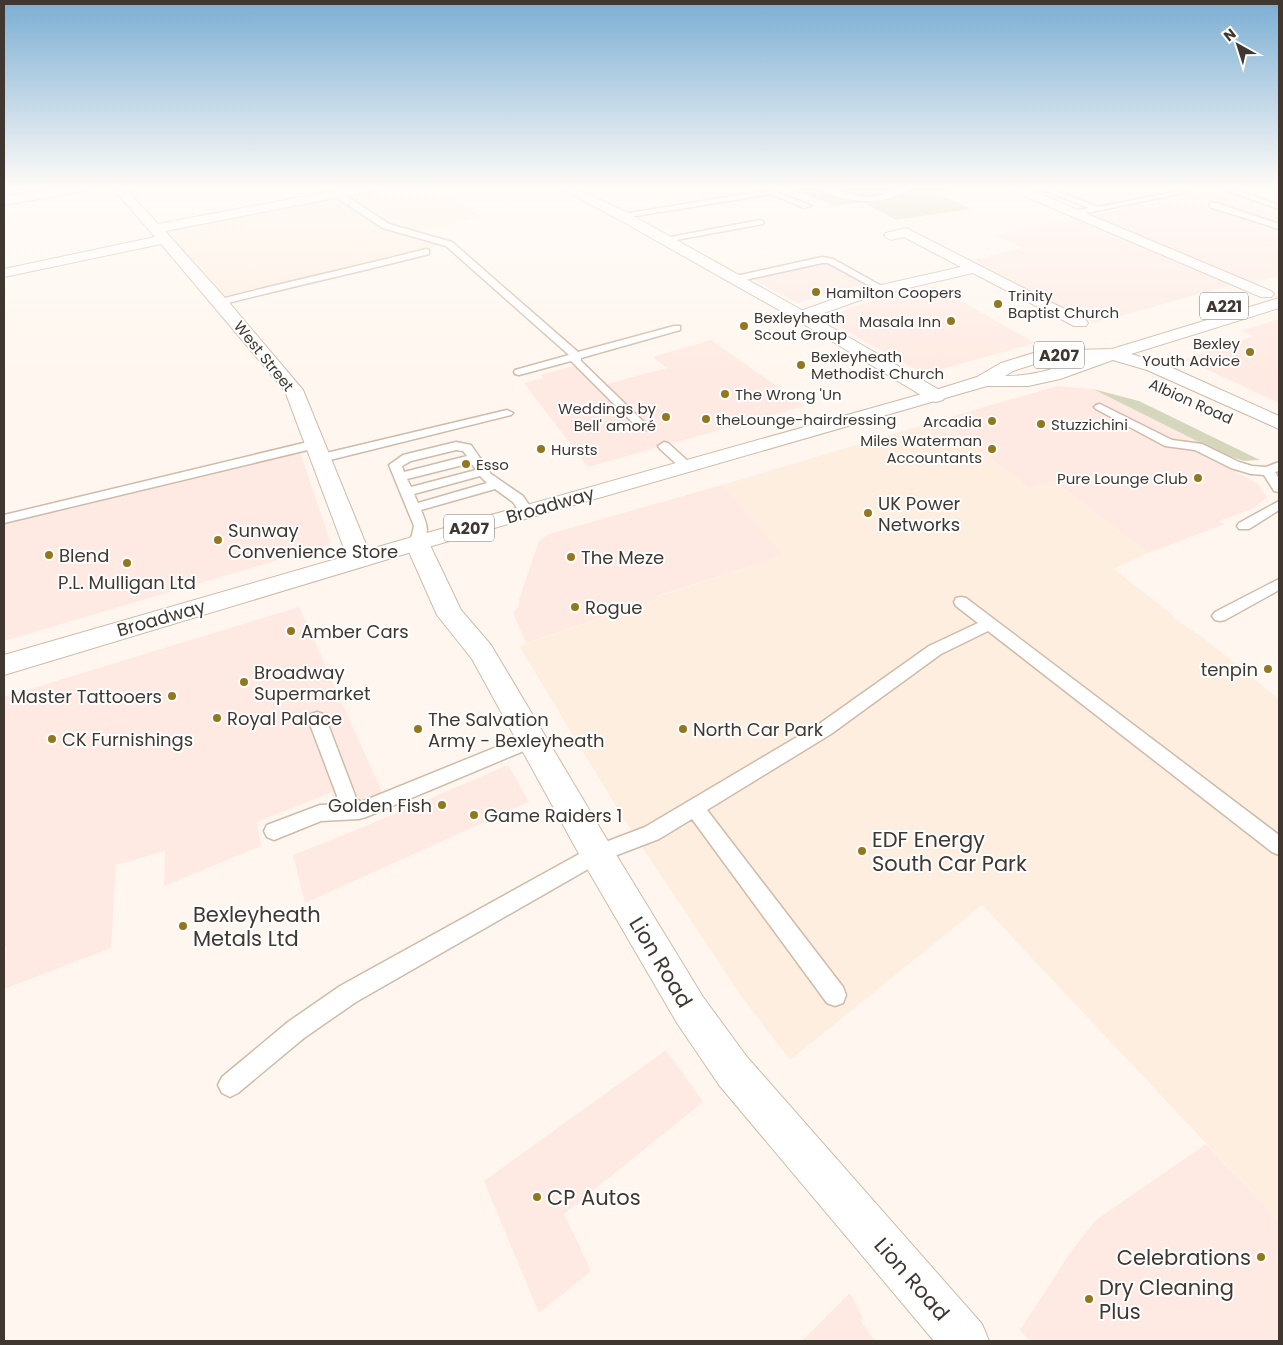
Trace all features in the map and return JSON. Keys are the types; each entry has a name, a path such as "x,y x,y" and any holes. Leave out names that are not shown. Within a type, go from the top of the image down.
{"street":[{"path":"4,272 102,249"},
{"name":"West Street","path":"172,249 294,390 360,559"},
{"path":"681,249 801,316 936,396"},
{"path":"938,249 1080,323"},
{"path":"1162,249 1275,296"},
{"path":"801,316 840,301 882,289 975,268"},
{"name":"A221","path":"1151,326 1275,296"},
{"name":"Broadway","path":"4,665 417,542 936,396 983,381 1028,381 1071,370 1112,354 1153,343 1275,296"},
{"path":"1112,354 1128,332"},
{"name":"Albion Road","path":"1112,354 1153,366 1279,423"},
{"name":"Albion Road","path":"1112,354 1130,375 1279,440"},
{"name":"Lion Road","path":"417,542 450,615 482,652 597,854 690,1010 733,1071 965,1341"}],"lane":[{"path":"454,249 576,356 576,362 644,428"},
{"path":"220,302 286,285 312,282 426,252"},
{"path":"736,279 822,260 830,260 882,289"},
{"path":"518,372 677,328"},
{"path":"1100,407 1169,443 1198,447 1235,465 1251,470 1274,469 1279,488"},
{"path":"4,519 319,451 507,413"},
{"path":"417,542 421,526 395,466 399,461 456,446 467,448 486,477 518,499 526,511"},
{"path":"664,446 686,466"},
{"path":"406,492 483,472"},
{"path":"413,508 498,484"},
{"path":"1244,526 1279,506"},
{"path":"1220,616 1279,584"},
{"path":"960,602 1279,846"},
{"path":"230,1085 296,1030 348,994 597,854 652,833 825,729 935,650 990,624"},
{"path":"317,719 349,803 359,812"},
{"path":"274,832 320,813 359,812 532,740"},
{"path":"694,807 835,995"}],"shaded area":[{"path":"178,249 428,249 221,301"},
{"path":"1019,249 1153,249 1236,284 1094,323 972,260"},
{"path":"1166,249 1279,249 1279,276 1249,284"},
{"path":"830,257 875,281 797,303 745,275"},
{"path":"935,286 1035,343 924,374 832,323 832,318 847,309 889,296"},
{"path":"1279,319 1279,403 1185,359 1253,336 1241,331"},
{"path":"711,340 805,406 588,467 524,383 543,378 541,375 574,366 595,387 667,368 653,357"},
{"path":"1057,386 1093,389 1223,454 1213,459 1258,484 1267,497 1252,509 1219,521 1225,524 1148,553 1054,481 1029,488 940,420"},
{"path":"940,420 1029,488 1054,481 1148,553 1114,569 1174,616 1172,617 1205,639 1279,699 1279,1221 982,905 790,1060 741,996 623,818 519,646 658,599 657,597 784,555 722,485"},
{"path":"298,446 330,541 329,545 4,641 4,516"},
{"path":"722,485 785,555 657,596 658,599 526,643 513,613 519,606 519,600 539,541 549,534"},
{"path":"299,607 383,794 349,803 334,802 332,792 257,822 261,846 164,886 165,851 116,865 111,948 4,989 6,946 4,946 4,697"},
{"path":"508,765 529,802 305,903 293,855"},
{"name":"CP Autos","path":"666,1050 703,1102 564,1214 591,1271 539,1313 484,1181"},
{"path":"1206,1144 1279,1221 1279,1341 1030,1341 1020,1330 1072,1250 1096,1220"},
{"path":"850,1293 862,1317 861,1322 875,1341 802,1341"}],"green space":[{"path":"1093,389 1139,401 1260,460 1244,461 1223,454"}],"place":[{"name":"Hamilton Coopers","path":"816,292"},
{"name":"Trinity Baptist Church","path":"998,304"},
{"name":"Masala Inn","path":"951,321"},
{"name":"Bexleyheath Scout Group","path":"744,326"},
{"name":"Bexley Youth Advice","path":"1250,352"},
{"name":"Bexleyheath Methodist Church","path":"801,365"},
{"name":"The Wrong 'Un","path":"725,394"},
{"name":"Weddings by Bell' amoré","path":"666,417"},
{"name":"theLounge-hairdressing","path":"706,419"},
{"name":"Arcadia","path":"992,421"},
{"name":"Stuzzichini","path":"1041,424"},
{"name":"Hursts","path":"541,449"},
{"name":"Miles Waterman Accountants","path":"992,449"},
{"name":"Esso","path":"466,464"},
{"name":"Pure Lounge Club","path":"1198,478"},
{"name":"UK Power Networks","path":"868,513"},
{"name":"Sunway Convenience Store","path":"218,540"},
{"name":"Blend","path":"49,555"},
{"name":"The Meze","path":"571,557"},
{"name":"P.L. Mulligan Ltd","path":"127,563"},
{"name":"Rogue","path":"575,607"},
{"name":"Amber Cars","path":"291,631"},
{"name":"tenpin","path":"1268,669"},
{"name":"Broadway Supermarket","path":"244,682"},
{"name":"Master Tattooers","path":"172,696"},
{"name":"Royal Palace","path":"217,718"},
{"name":"The Salvation Army - Bexleyheath","path":"418,729"},
{"name":"North Car Park","path":"683,729"},
{"name":"CK Furnishings","path":"52,739"},
{"name":"Golden Fish","path":"442,805"},
{"name":"Game Raiders 1","path":"474,815"},
{"name":"EDF Energy South Car Park","path":"862,851"},
{"name":"Bexleyheath Metals Ltd","path":"183,926"},
{"name":"CP Autos","path":"537,1197"},
{"name":"Celebrations","path":"1261,1257"},
{"name":"Dry Cleaning Plus","path":"1089,1299"}]}
